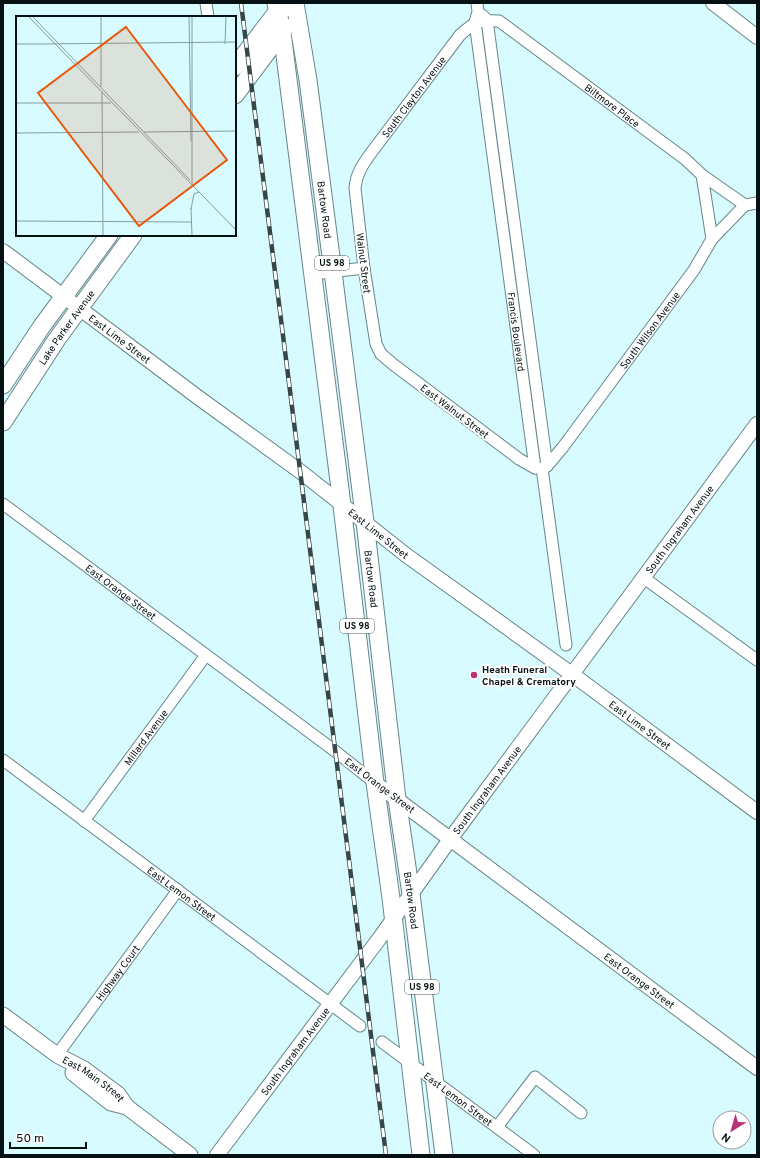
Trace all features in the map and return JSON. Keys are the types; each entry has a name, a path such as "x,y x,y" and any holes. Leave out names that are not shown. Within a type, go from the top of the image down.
{"main road":[{"path":"236,65 277,8 295,3"},
{"path":"236,94 282,32 295,3"},
{"name":"Bartow Road","path":"295,3 308,80 333,272 365,522 397,799 411,894 444,1155"},
{"name":"Bartow Road","path":"277,8 282,32 342,504 394,919 421,1155"},
{"name":"Lake Parker Avenue","path":"3,385 34,338 108,236"},
{"name":"Lake Parker Avenue","path":"3,422 54,344 132,236"},
{"name":"East Main Street","path":"3,1015 56,1055 78,1078 111,1103 127,1107 190,1155"}],"street":[{"path":"206,3 208,16"},
{"path":"713,3 757,37"},
{"name":"Biltmore Place","path":"477,12 487,20 499,21 685,159 702,175 746,204"},
{"name":"Francis Boulevard","path":"477,12 495,170 515,318 542,468"},
{"name":"South Clayton Avenue","path":"357,176 371,153 477,12"},
{"name":"Francis Boulevard","path":"487,20 527,316 542,468 566,645"},
{"path":"495,170 507,169"},
{"path":"702,175 712,239"},
{"name":"Walnut Street","path":"357,176 355,188 364,268 378,349"},
{"path":"712,239 746,204 757,203"},
{"name":"South Wilson Avenue","path":"542,468 694,270 712,239"},
{"name":"East Lime Street","path":"3,251 199,398 301,472 406,554 572,674 757,812"},
{"path":"313,274 364,268"},
{"path":"515,318 527,316"},
{"name":"East Walnut Street","path":"378,349 381,354 394,365 520,459 542,468"},
{"name":"South Ingraham Avenue","path":"217,1155 394,919 451,838 757,424"},
{"name":"East Orange Street","path":"3,504 757,1068"},
{"path":"644,578 757,660"},
{"name":"Millard Avenue","path":"84,821 206,655"},
{"name":"East Lemon Street","path":"3,760 360,1026"},
{"name":"Highway Court","path":"56,1055 178,890"},
{"name":"East Lemon Street","path":"382,1042 534,1155"},
{"path":"498,1127 535,1078 582,1113"}],"railway":[{"path":"241,3 386,1155"}],"place":[{"name":"Heath Funeral Chapel & Crematory","path":"474,675"}]}
